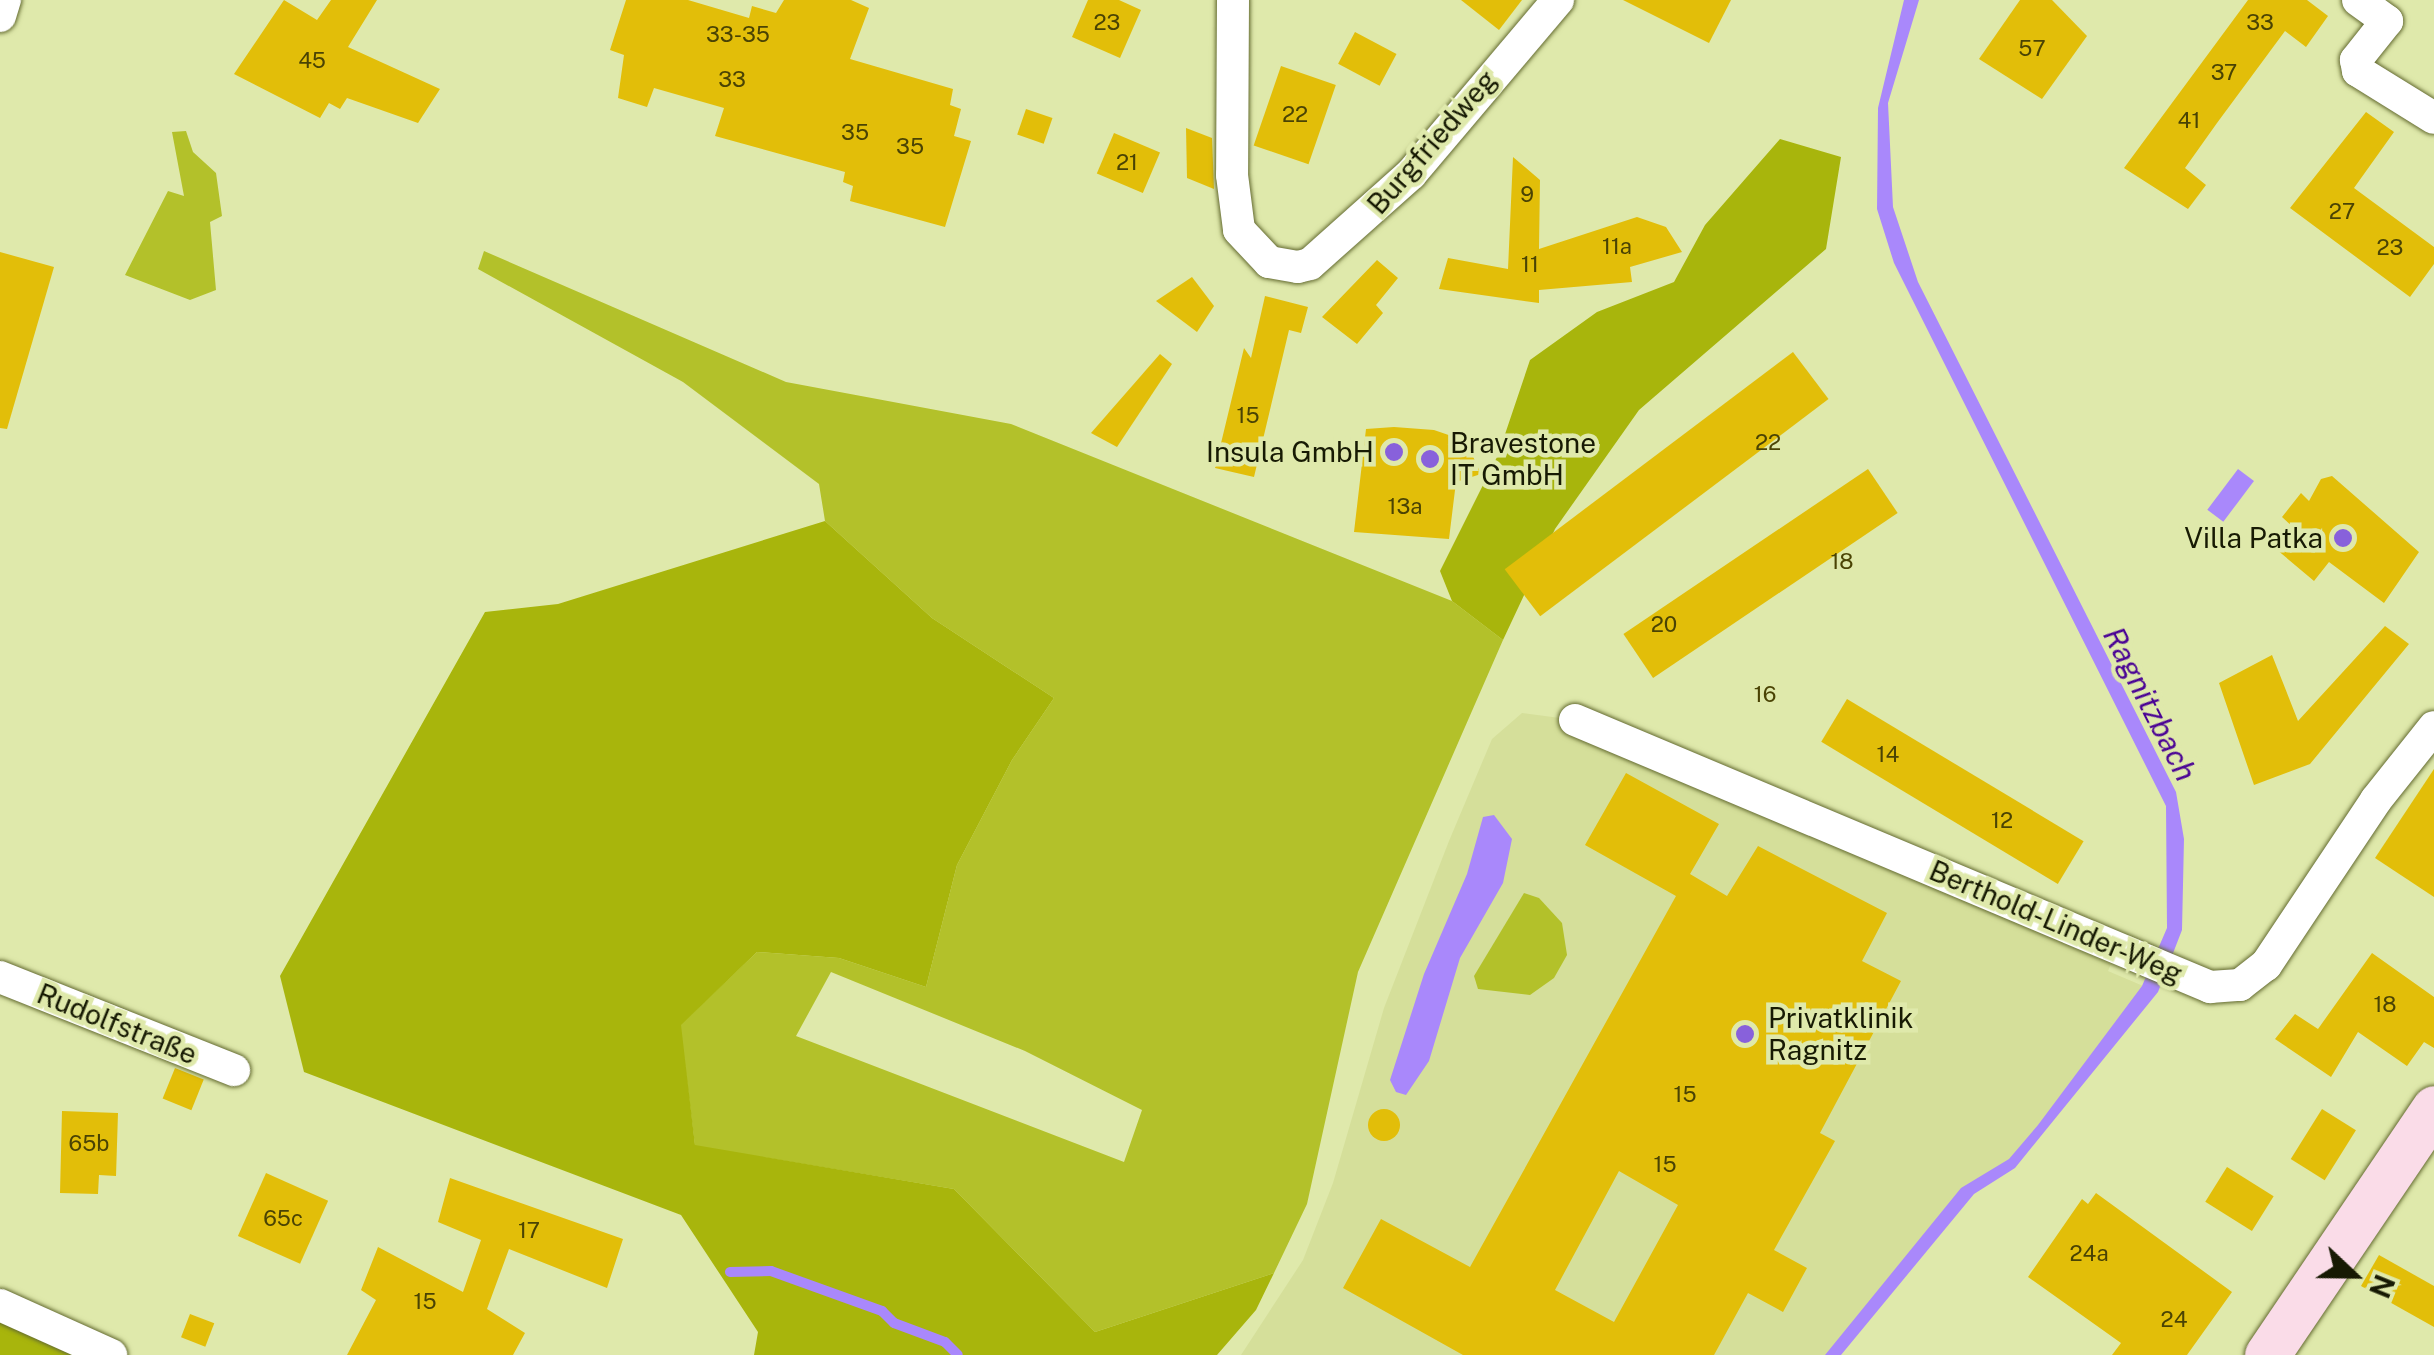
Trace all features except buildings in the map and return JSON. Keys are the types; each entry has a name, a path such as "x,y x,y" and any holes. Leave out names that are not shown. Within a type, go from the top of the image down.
{"main road":[{"path":"2267,1355 2434,1108"}],"street":[{"path":"0,16 5,0"},
{"name":"Burgfriedweg","path":"1233,0 1232,175 1239,230 1269,262 1298,267 1310,264 1411,174 1558,0"},
{"path":"2358,0 2395,10 2356,60 2358,71 2434,118"},
{"name":"Berthold-Linder-Weg","path":"1575,720 2210,987 2240,985 2266,965 2376,800 2434,727"},
{"name":"Rudolfstraße","path":"0,977 234,1070"},
{"path":"0,1304 111,1355"}],"shaded area":[{"name":"Ragnitzbach","path":"1904,0 1919,0 1888,103 1893,207 1918,282 2176,792 2184,839 2182,930 2158,992 2015,1168 1974,1194 1841,1355 1825,1355 1961,1188 2009,1159 2038,1125 2142,986 2167,928 2166,806 1894,263 1877,209 1878,108"},
{"path":"2238,469 2254,481 2223,522 2207,510"},
{"name":"Privatklinik Ragnitz","path":"1522,713 1575,720 1579,734 2111,964 2108,971 2148,988 2015,1160 1969,1188 1833,1355 1241,1355 1303,1260 1333,1183 1384,1008 1449,841 1492,739"},
{"path":"1494,815 1512,839 1503,883 1460,958 1429,1061 1406,1095 1396,1092 1390,1080 1424,974 1467,874 1483,817"}],"green space":[{"path":"186,131 193,152 216,173 222,216 210,222 216,290 190,300 125,275 168,191 184,196 172,132"},
{"path":"1780,139 1841,157 1826,249 1639,410 1555,529 1503,640 1452,601 1440,571 1498,455 1530,360 1597,312 1674,282 1705,225"},
{"path":"484,251 786,382 1011,424 1452,601 1503,640 1358,972 1307,1204 1274,1273 1095,1332 954,1189 695,1146 680,1025 757,952 839,958 926,987 957,865 1012,760 1054,698 932,618 825,521 819,484 683,382 478,269","holes":["831,972 1025,1051 1142,1110 1124,1162 796,1036"]},
{"path":"825,521 932,618 1054,698 1012,760 957,865 926,987 839,958 757,952 681,1025 695,1145 954,1189 1095,1332 1274,1273 1256,1310 1217,1355 754,1355 758,1332 681,1215 304,1072 280,976 485,612 558,604"},
{"path":"1524,893 1539,898 1562,923 1567,955 1554,978 1530,995 1478,989 1474,976"},
{"path":"0,1316 83,1355 0,1355"}],"waterway":[{"path":"730,1272 771,1271 882,1311 894,1323 945,1342 958,1355"}],"place":[{"name":"Insula GmbH","path":"1394,452"},
{"name":"Bravestone IT GmbH","path":"1430,459"},
{"name":"Villa Patka","path":"2343,538"},
{"name":"Privatklinik Ragnitz","path":"1745,1034"}]}
